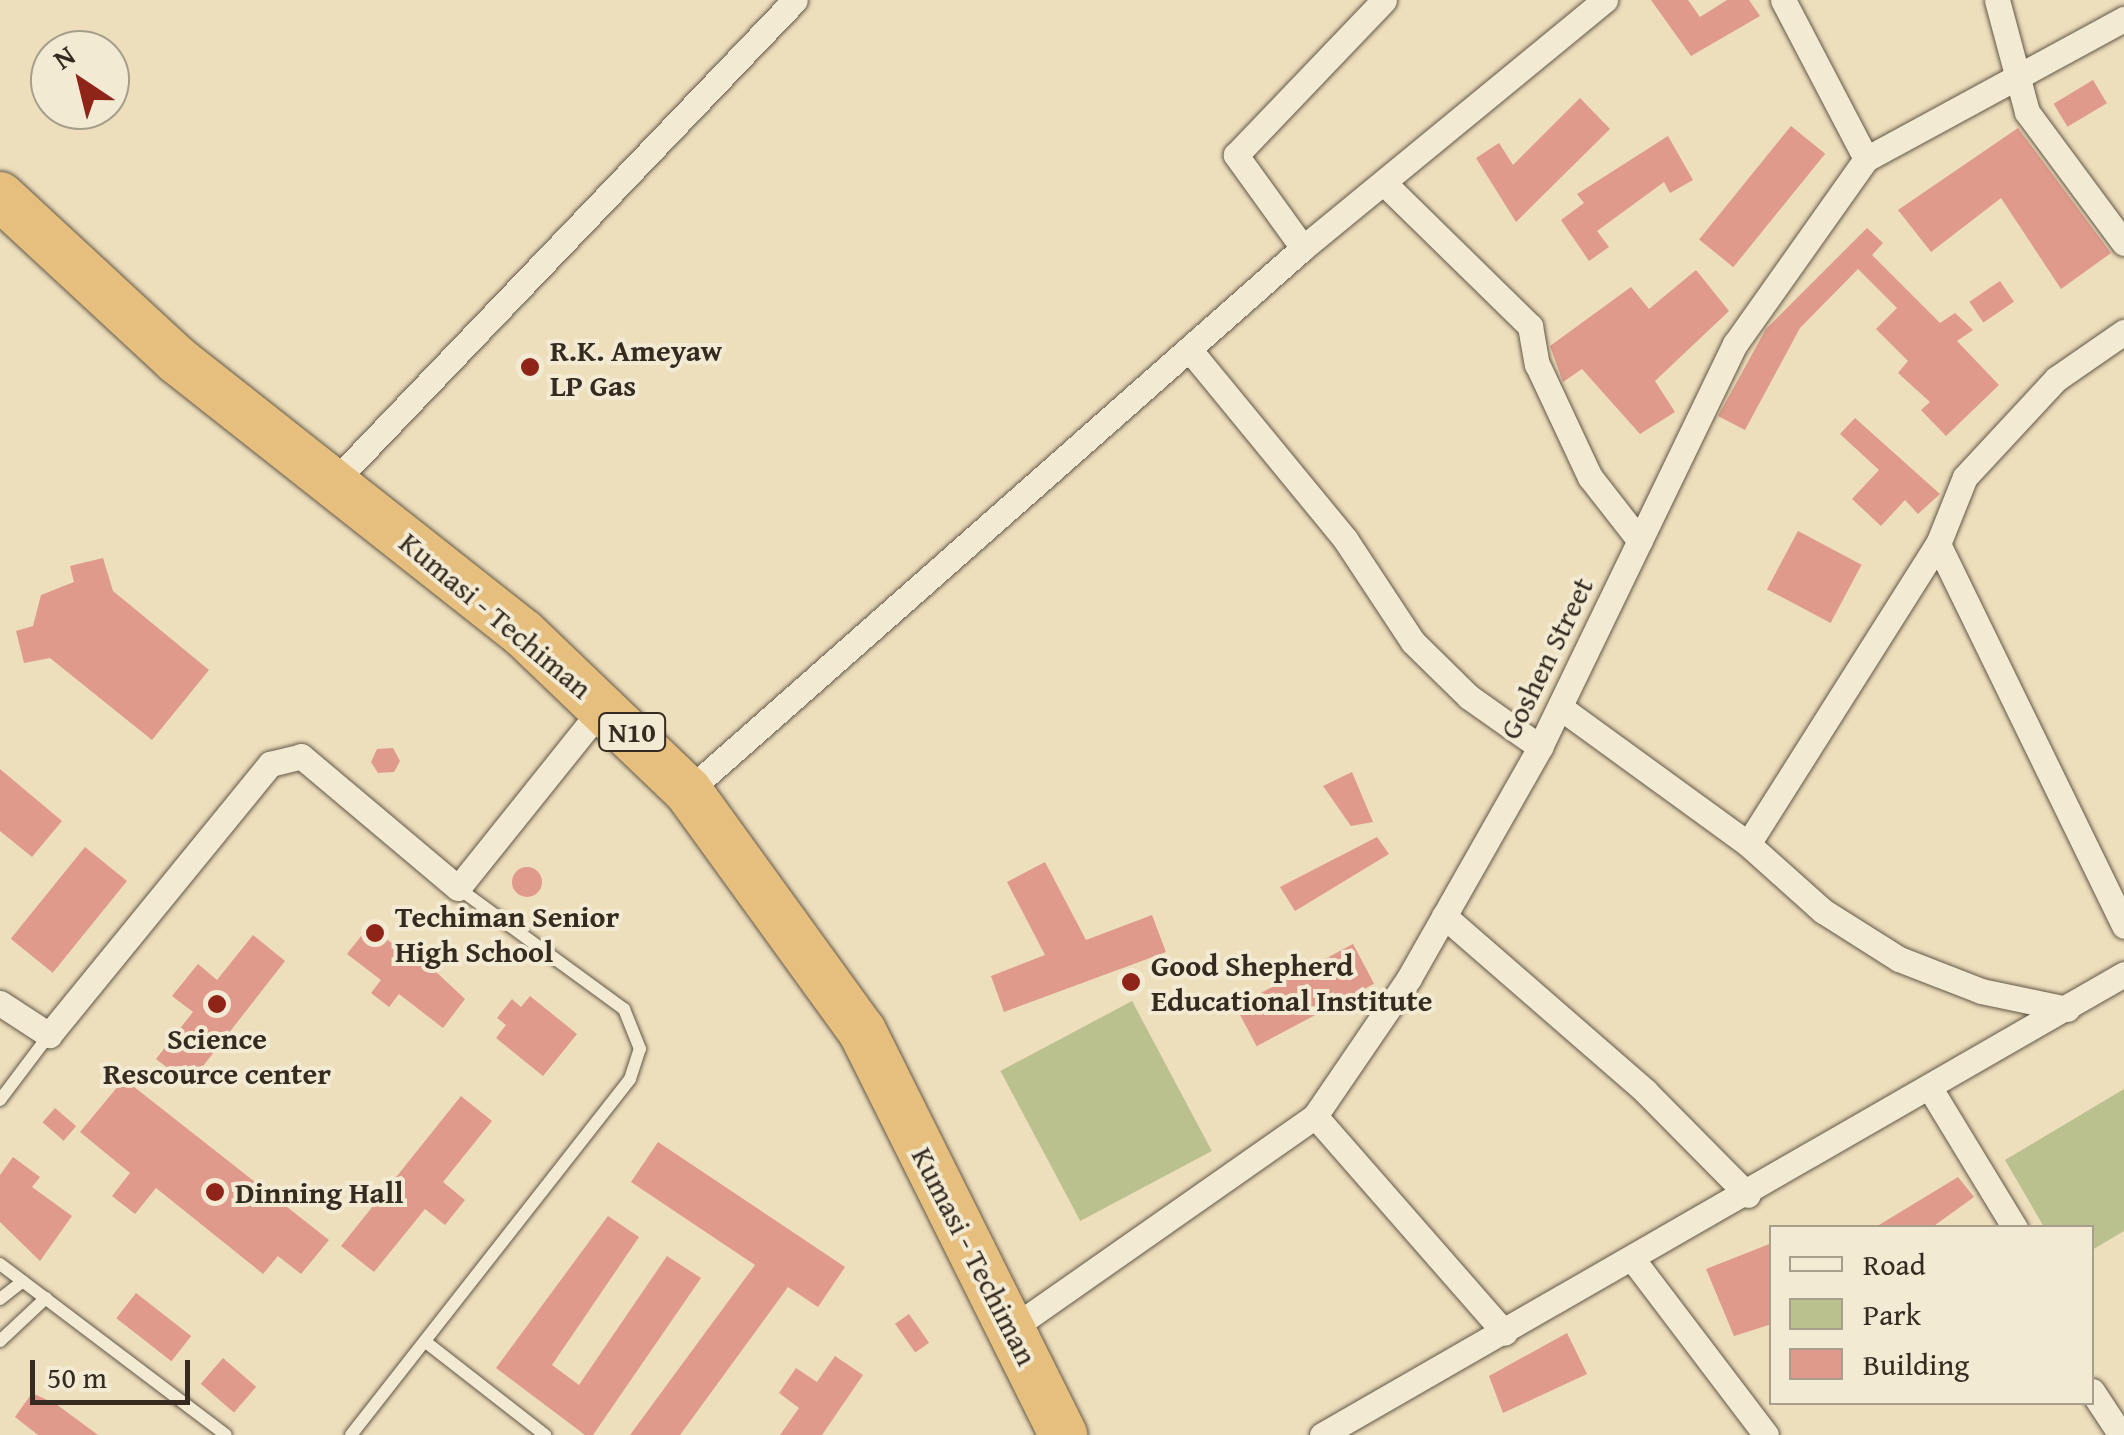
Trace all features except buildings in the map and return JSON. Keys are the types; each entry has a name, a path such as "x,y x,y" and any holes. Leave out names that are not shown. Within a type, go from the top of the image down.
{"highway":[{"name":"Kumasi - Techiman","path":"0,196 111,304 478,595 604,706 688,790 862,1032 1064,1435"}],"street":[{"path":"333,483 795,0"},
{"path":"1304,248 1236,155 1384,0"},
{"path":"688,790 1304,248 1386,184 1575,9 1605,0"},
{"path":"1784,0 1866,160"},
{"path":"1997,0 2014,74 2035,124 2124,243"},
{"name":"Goshen Street","path":"1011,1328 1315,1116 1444,916 1540,747 1735,344 1866,160 2014,74 2124,19"},
{"path":"1386,184 1530,326 1538,364 1590,477 1640,541"},
{"path":"1748,844 1938,544 1965,476 2007,424 2124,332"},
{"path":"1189,350 1345,538 1414,642 1469,696 1540,747"},
{"path":"1938,544 2124,926"},
{"path":"0,1003 49,1035 270,764 301,756 458,888 604,706"},
{"path":"1561,708 1748,844 1823,911 1899,960 1981,991 2067,1009"},
{"path":"1444,916 1645,1091 1748,1195"},
{"path":"1322,1435 1634,1261 2124,974"},
{"path":"1931,1090 2013,1225"},
{"path":"1315,1116 1505,1333"},
{"path":"1634,1261 1766,1435"},
{"path":"2094,1394 2121,1435"}],"lane":[{"path":"350,1435 427,1343 630,1078 640,1050 624,1009 458,888"},
{"path":"0,1100 49,1035"},
{"path":"0,1264 226,1435"},
{"path":"0,1299 23,1281"},
{"path":"0,1341 46,1298"},
{"path":"427,1343 545,1435"}],"green space":[{"path":"1132,1001 1212,1151 1080,1221 1000,1071"},
{"path":"2124,1089 2124,1231 2094,1249 2094,1225 2043,1225 2005,1160"}],"place":[{"name":"R.K. Ameyaw LP Gas","path":"530,367"},
{"name":"Techiman Senior High School","path":"375,933"},
{"name":"Good Shepherd Educational Institute","path":"1131,982"},
{"name":"Science Rescource center","path":"217,1004"},
{"name":"Dinning Hall","path":"215,1192"}]}
